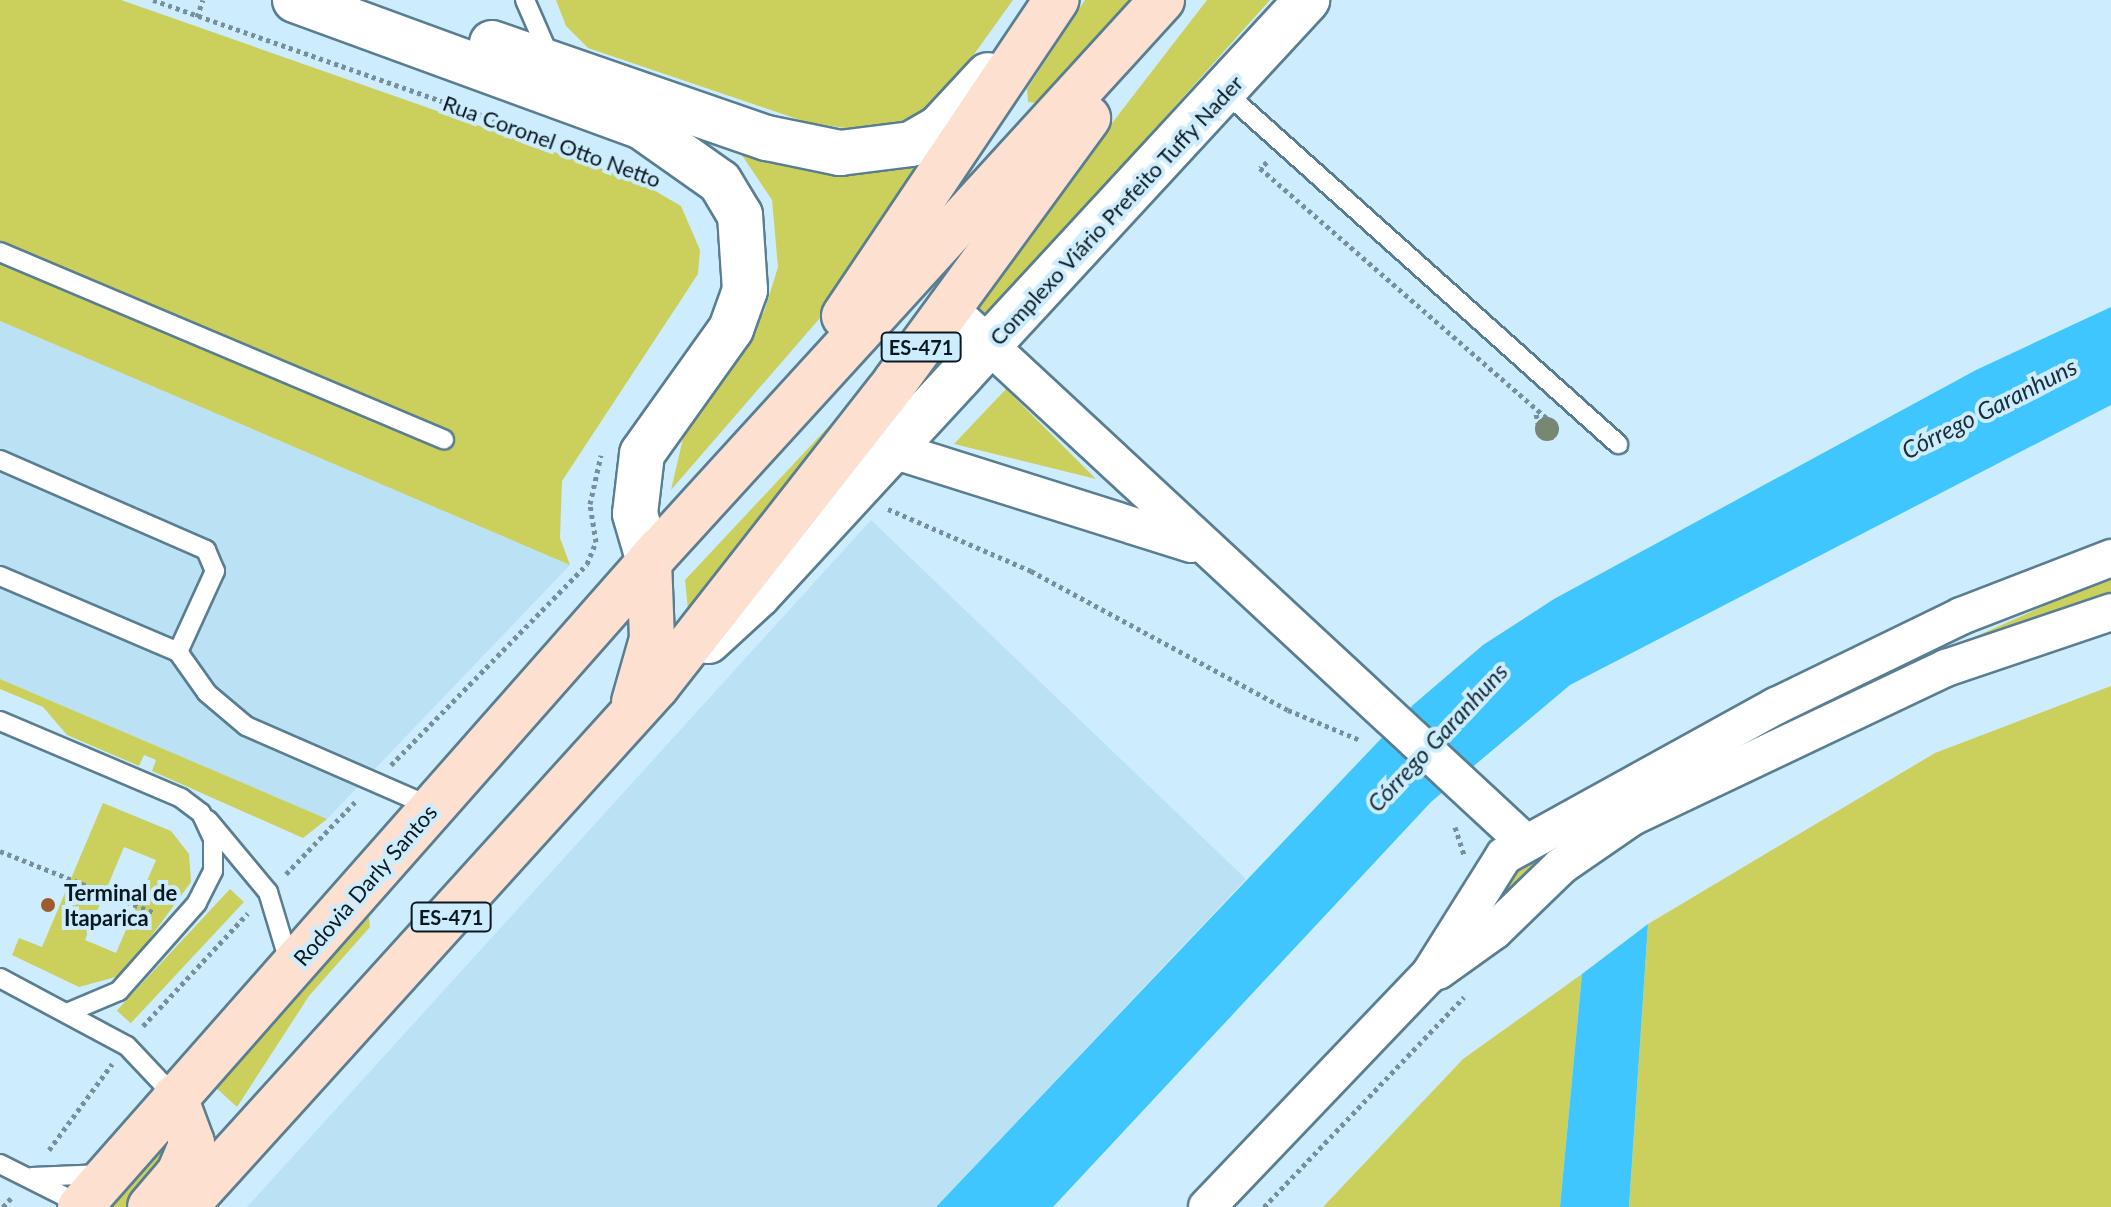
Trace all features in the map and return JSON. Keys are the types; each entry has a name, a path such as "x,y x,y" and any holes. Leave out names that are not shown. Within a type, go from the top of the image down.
{"main road":[{"path":"629,719 652,639 649,562 828,339 1056,0"},
{"name":"ES-471","path":"649,562 1162,0"},
{"name":"ES-471","path":"185,1207 657,686 949,308 1174,0"},
{"name":"Rodovia Darly Santos","path":"88,1198 649,562"},
{"path":"150,1207 179,1173 192,1143 175,1097"}],"street":[{"name":"Rua Coronel Otto Netto","path":"295,0 642,127 720,182 740,215 745,290 731,329 642,454 635,514 649,562"},
{"path":"331,0 552,61 803,148 879,153 939,128 1046,0"},
{"name":"Complexo Viário Prefeito Tuffy Nader","path":"657,686 758,595 1307,0"},
{"path":"949,308 1201,547 1526,843"},
{"path":"893,450 1201,547"},
{"path":"1429,975 1481,884 1526,843 1776,706 1961,616 2111,558"},
{"path":"1207,1207 1429,975 1632,817 1946,668 2111,612"}],"lane":[{"path":"525,0 552,61"},
{"path":"1225,92 1618,444"},
{"path":"0,252 444,440"},
{"path":"0,460 206,550 215,571 178,652"},
{"path":"0,576 178,652 207,693 246,726 433,808"},
{"path":"0,721 201,813 268,892 291,970"},
{"path":"69,1012 119,991 176,928 213,871 213,839 201,813"},
{"path":"0,978 69,1012 127,1046 175,1097"},
{"path":"0,1164 88,1198"},
{"path":"30,1178 88,1198"}],"path":[{"name":"Rua Coronel Otto Netto","path":"153,0 586,151"},
{"path":"197,17 203,0"},
{"path":"1284,144 1260,168 1536,413 1553,424 1554,437 1540,434 1536,413"},
{"path":"587,564 596,542 590,504 604,447"},
{"path":"882,507 1031,571 1288,710 1354,737"},
{"path":"0,851 176,928 208,952"},
{"path":"1264,1207 1474,986"}],"shaded area":[{"path":"0,0 121,0 640,182 681,206 700,250 698,274 562,481 560,538 570,565 0,321"},
{"path":"556,0 1013,0 942,99 921,115 867,131 809,123 588,48 566,26"},
{"path":"1085,0 1140,0 1038,103 1028,102 1027,89"},
{"path":"1207,0 1270,0 867,451 862,447"},
{"path":"735,145 926,162 826,311 671,490 684,434 764,312 778,267 772,200"},
{"path":"0,321 570,565 327,819 0,679"},
{"path":"915,334 689,620 685,580"},
{"path":"1006,389 1096,479 954,444"},
{"path":"871,520 1246,879 936,1207 247,1207"},
{"path":"2111,576 2111,594 1980,638 1721,755 1477,930 1519,866 1719,751"},
{"path":"0,679 327,819 303,838 152,771 156,760 144,755 139,766 67,735 43,707 0,689"},
{"path":"2111,686 2111,1207 1629,1207 1648,924 1935,753"},
{"path":"103,803 171,831 189,854 191,882 123,975 79,987 12,955 19,938 42,947","holes":["124,847 156,860 116,953 85,940"]},
{"path":"230,889 244,902 131,1023 117,1010"},
{"path":"369,917 370,927 309,996 237,1107 213,1085"},
{"path":"1582,974 1560,1207 1323,1207 1463,1059"},
{"path":"174,1128 167,1162 126,1207 105,1207"}],"water":[{"name":"Córrego Garanhuns","path":"2111,307 2111,405 1570,685 1431,802 1053,1207 936,1207 1413,705 1483,645 1554,599 1976,370"},
{"path":"1648,924 1629,1207 1560,1207 1582,974"}],"place":[{"name":"Terminal de Itaparica","path":"48,905"}]}
